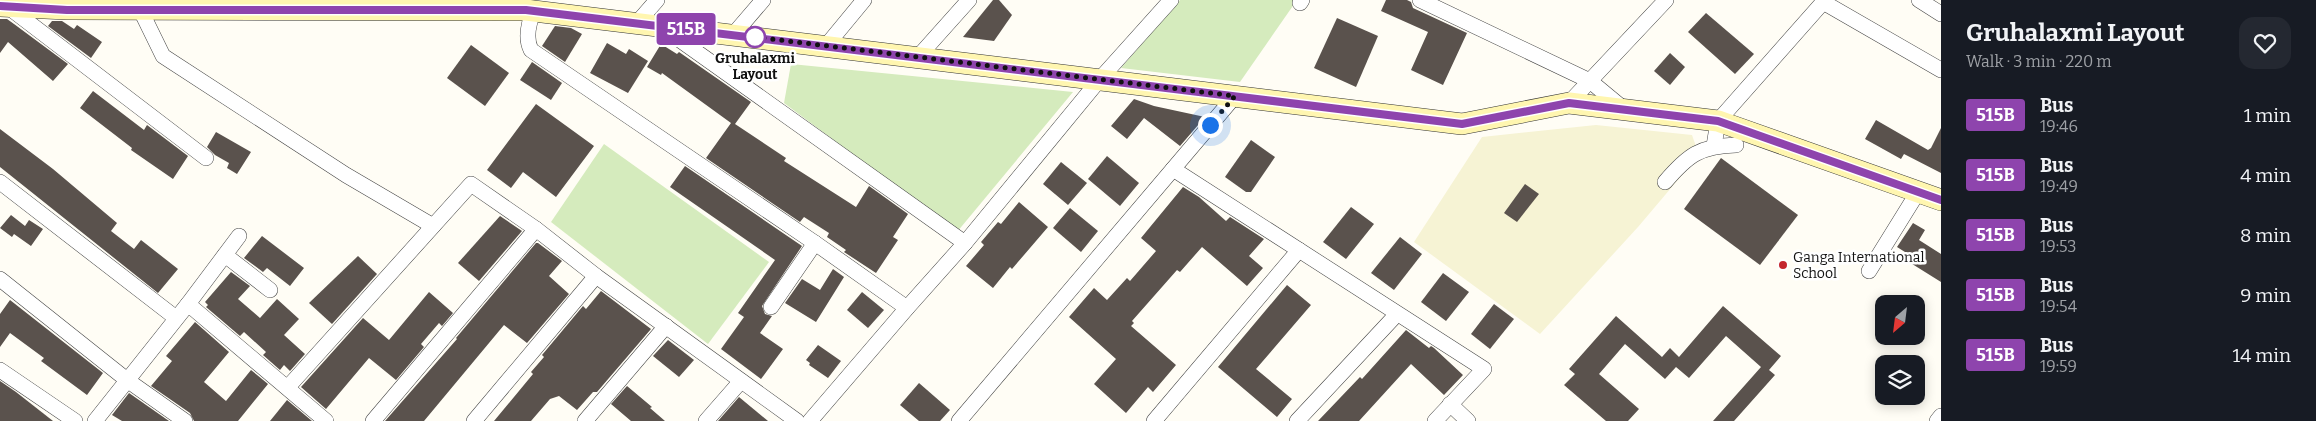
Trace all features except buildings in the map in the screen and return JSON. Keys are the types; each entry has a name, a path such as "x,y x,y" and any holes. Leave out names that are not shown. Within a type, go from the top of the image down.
{"main road":[{"path":"2,4 140,9 233,4 292,4 534,10 1462,124 1569,103 1718,121 1941,200"}],"street":[{"path":"637,23 657,0"},
{"path":"733,35 763,0"},
{"path":"826,46 864,0"},
{"path":"918,57 969,0"},
{"path":"810,421 965,244 1100,80 1171,0"},
{"path":"1420,0 1590,81 1625,110"},
{"path":"1569,103 1666,0"},
{"path":"1919,0 1941,14"},
{"path":"1714,146 1718,121 1824,1 1941,70"},
{"path":"2,4 206,158"},
{"path":"140,9 163,56 346,175 433,226"},
{"path":"534,10 529,22 528,45 531,50 815,243 907,308"},
{"path":"660,26 965,244"},
{"path":"959,421 1235,96"},
{"path":"1665,182 1681,163 1697,152 1714,146 1736,145"},
{"path":"1173,169 1484,370 1435,421"},
{"path":"0,182 176,318"},
{"path":"288,387 471,184 536,229 596,276 797,421"},
{"path":"1869,271 1918,192"},
{"path":"373,421 536,229"},
{"path":"95,421 188,304 239,236"},
{"path":"771,307 815,243"},
{"path":"1154,421 1298,250"},
{"path":"225,255 270,290"},
{"path":"474,421 596,276"},
{"path":"0,279 127,380 185,421"},
{"path":"188,304 326,421"},
{"path":"1297,421 1397,314"},
{"path":"586,421 666,326"},
{"path":"0,370 75,421"},
{"path":"706,421 741,381"},
{"path":"1450,404 1468,421"},
{"path":"1937,421 1941,416"}],"shaded area":[{"path":"1596,125 1692,135 1699,155 1638,227 1540,334 1414,242 1482,137"}],"green space":[{"path":"1180,0 1297,0 1240,82 1121,68"},
{"path":"791,64 1073,92 957,232 784,103"},
{"path":"604,144 769,262 708,344 551,222"}],"bus line":[{"name":"515B","path":"0,6 67,10 526,10 1462,124 1569,103 1718,121 1941,200"}],"place":[{"name":"Gruhalaxmi Layout","path":"755,37"},
{"name":"Ganga International School","path":"1783,265"}],"route":[{"path":"755,37 1235,96 1210,125"}]}
